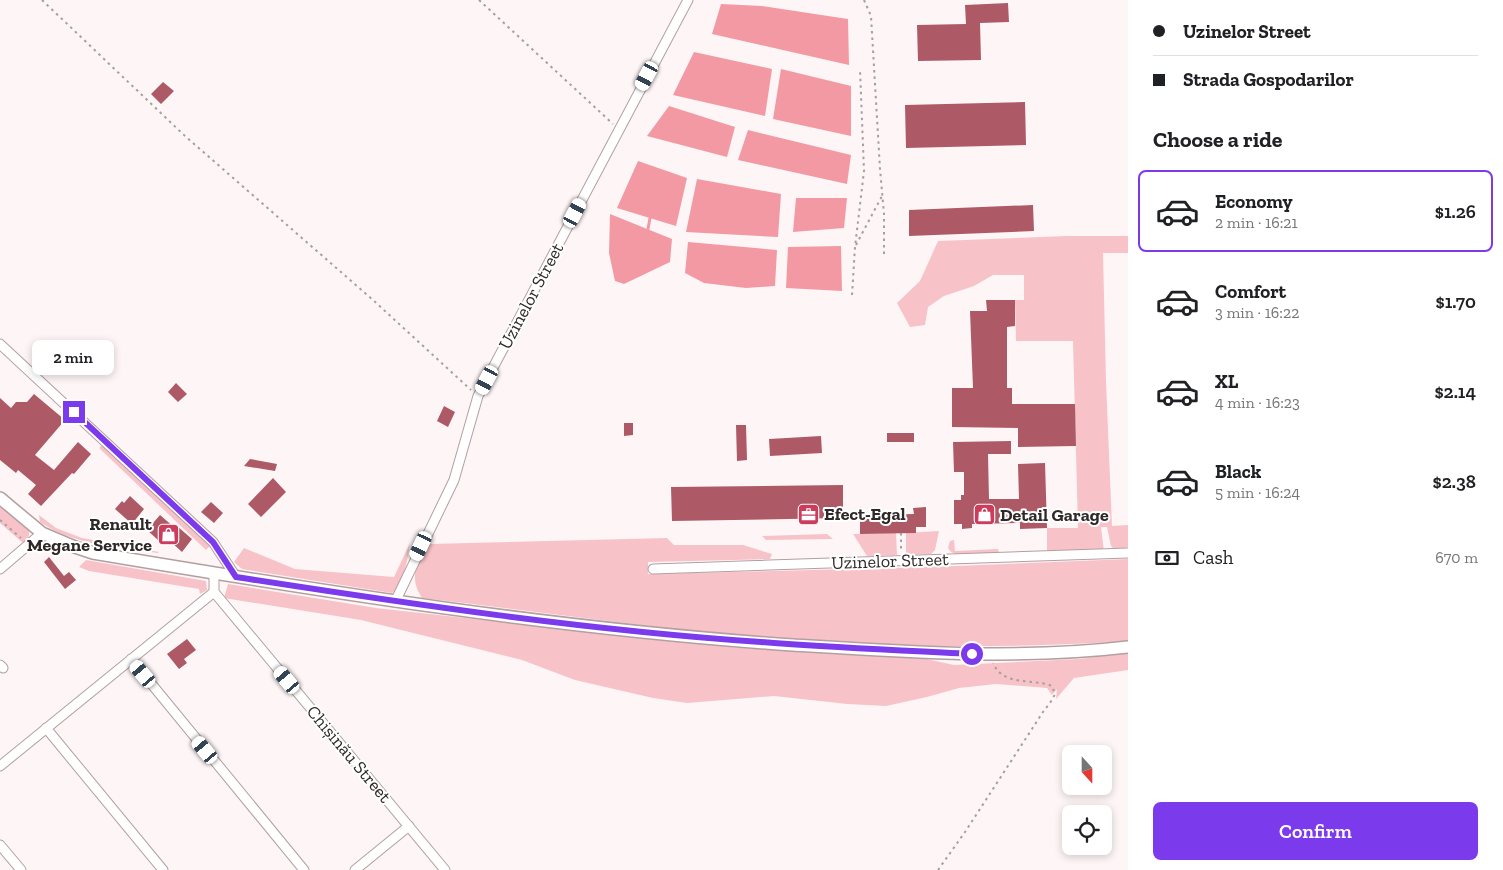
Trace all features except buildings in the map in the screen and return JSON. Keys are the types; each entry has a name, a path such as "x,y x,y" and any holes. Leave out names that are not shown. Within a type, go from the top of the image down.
{"street":[{"name":"Uzinelor Street","path":"395,602 454,480 478,396 688,0"},
{"path":"0,344 213,542 236,577"},
{"path":"0,498 42,533 93,553 395,602 547,621 836,648 991,654 1080,651 1128,647"},
{"path":"0,569 42,533"},
{"name":"Uzinelor Street","path":"653,569 1128,553"},
{"path":"0,766 214,592 214,573"},
{"name":"Chișinău Street","path":"214,592 445,870"},
{"path":"131,660 304,870"},
{"path":"46,728 163,870"},
{"path":"355,870 409,826"},
{"path":"0,845 21,870"}],"path":[{"path":"42,0 185,136 373,300 478,396"},
{"path":"479,0 619,129"},
{"path":"864,0 871,16 884,254"},
{"path":"852,296 855,247 864,171 860,69"},
{"path":"855,247 882,196"},
{"path":"0,520 24,540"},
{"path":"901,533 901,561"},
{"path":"938,870 1055,694 1052,686 1044,683 1008,679 995,668 991,660 991,654"}],"shaded area":[{"path":"721,4 762,6 848,19 849,65 712,34"},
{"path":"694,52 772,69 765,116 673,95"},
{"path":"781,69 851,86 851,136 773,119"},
{"path":"669,106 735,127 727,157 647,136"},
{"path":"748,130 851,155 847,184 738,160"},
{"path":"638,161 687,178 676,226 617,208"},
{"path":"697,179 781,194 778,237 686,232"},
{"path":"796,198 847,198 844,228 793,232"},
{"path":"610,214 672,239 670,262 624,284 615,281 609,253"},
{"path":"1067,236 1128,236 1128,253 1103,253 1112,526 1128,525 1128,547 1115,550 1111,546 1107,527 1101,527 1104,552 1047,553 1047,528 1078,528 1073,341 1016,341 1015,300 1024,300 1024,275 993,275 974,286 944,296 928,307 925,325 910,327 897,303 920,281 938,241"},
{"path":"688,242 777,250 775,286 746,288 704,283 685,273"},
{"path":"841,246 842,291 786,288 788,247"},
{"path":"102,445 210,546 206,550 99,448"},
{"path":"0,505 29,529 29,536 23,543 0,523"},
{"path":"39,515 56,528 82,538 159,552 112,547 82,541 53,530 40,522"},
{"path":"939,531 935,550 931,554 906,555 906,533"},
{"path":"896,533 897,555 867,556 853,534"},
{"path":"827,534 833,539 766,540 762,536"},
{"path":"667,538 674,545 743,545 772,554 770,559 648,562 648,574 931,567 1128,559 1128,641 1049,645 930,646 810,641 664,627 422,598 416,583 415,577 418,564 429,544"},
{"path":"954,540 955,551 998,549 999,553 956,554 948,548 950,541"},
{"path":"410,543 407,563 400,584 392,593 242,569 234,562 244,548 295,569 394,577"},
{"path":"86,560 206,581 207,590 200,594 199,589 89,571 79,567"},
{"path":"228,584 376,608 740,648 922,658 954,665 1079,659 1128,653 1128,670 1074,678 1056,699 1057,689 1052,695 1047,688 996,684 959,688 886,706 774,696 687,703 653,698 575,680 522,660 361,620 224,598"}],"waterway":[{"path":"648,229 650,218"}],"place":[{"name":"Efect-Egal","path":"808,514"},
{"name":"Detail Garage","path":"984,515"},
{"name":"Renault Megane Service","path":"168,534"}],"route":[{"path":"74,412 213,542 236,577 395,602 641,631 836,648 972,654"}]}
